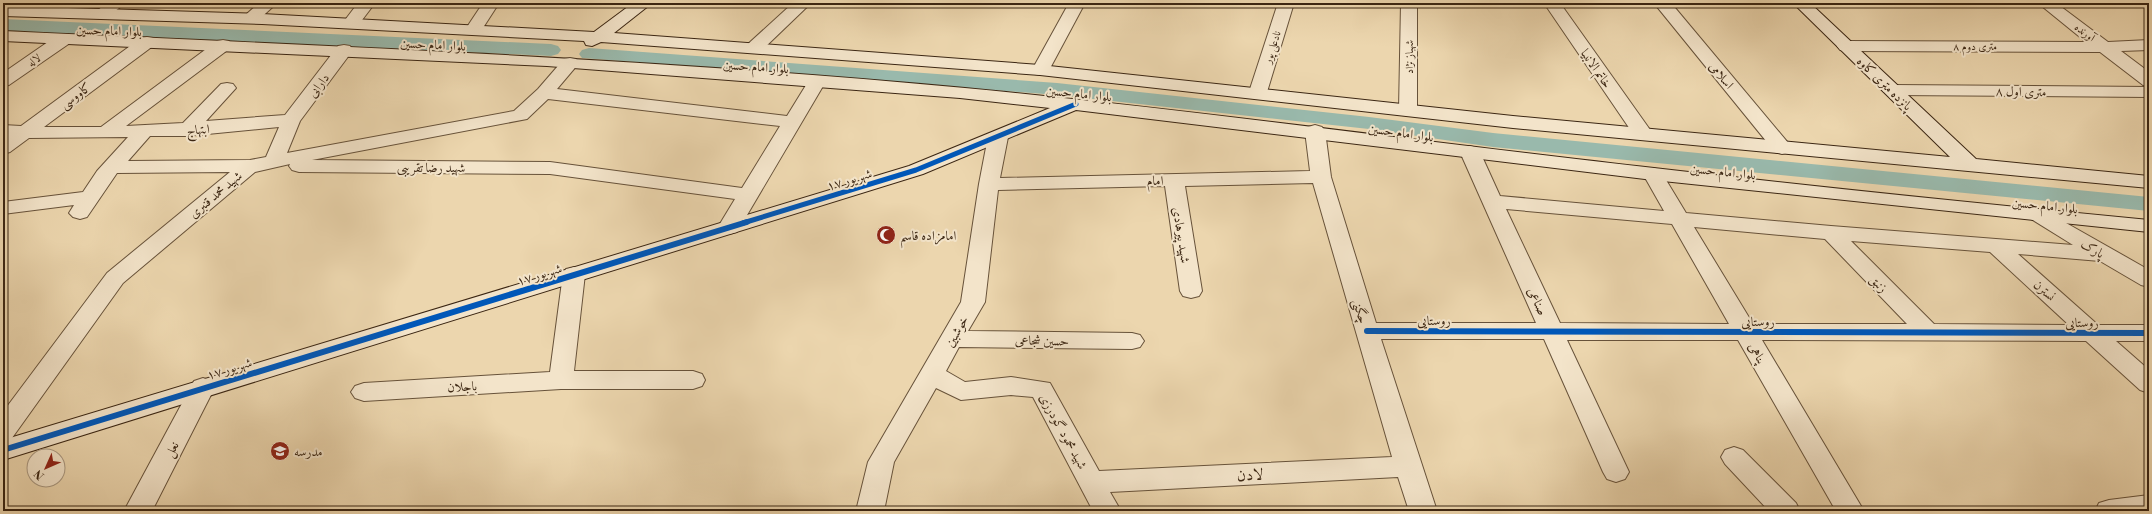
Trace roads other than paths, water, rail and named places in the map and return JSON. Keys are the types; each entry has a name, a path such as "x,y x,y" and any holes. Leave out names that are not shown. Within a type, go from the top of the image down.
{"street":[{"path":"102,13 118,3"},
{"path":"249,19 269,3"},
{"path":"350,24 367,3"},
{"path":"473,30 491,3"},
{"name":"شهید محمد قنبری","path":"3,431 115,278 250,166 520,115 544,93 570,63 596,37 644,3"},
{"path":"754,48 803,3"},
{"path":"1041,70 1077,3"},
{"name":"نادعلی پور","path":"1258,92 1286,3"},
{"name":"شهباز نژاد","path":"1408,110 1409,3"},
{"name":"خاتم الانبیا","path":"1552,3 1642,134"},
{"name":"اسلامی","path":"1662,3 1782,148"},
{"name":"پانزده متری کاوه","path":"1801,3 1969,164"},
{"name":"آورنده","path":"2046,3 2149,81"},
{"name":"بلوار امام حسین","path":"3,11 102,13 473,30 754,48 1041,70 1642,134 2149,182"},
{"name":"بلوار امام حسین","path":"3,36 344,50 547,61 817,81 1076,104 1315,131 1470,152 1653,174 2149,226"},
{"path":"547,61 572,36"},
{"name":"لاله","path":"3,81 64,39"},
{"name":"کاووسی","path":"3,148 147,42"},
{"path":"104,133 223,45"},
{"name":"۸ متری دوم","path":"1846,46 2105,47 2149,45"},
{"name":"دارابی","path":"274,161 291,120 344,50"},
{"path":"728,227 817,81"},
{"path":"187,130 227,88"},
{"name":"۸ متری اول","path":"1893,90 2149,92"},
{"path":"544,93 793,122"},
{"name":"۱۷ شهریور","path":"3,450 203,387 916,170 1076,104"},
{"name":"ابتهاج","path":"3,131 104,133 144,132 187,130 291,120"},
{"name":"چگنی","path":"1315,131 1321,177 1408,466 1423,511"},
{"path":"3,208 86,205 104,175 144,132"},
{"name":"خوشبین","path":"870,511 881,462 973,302 989,184 998,137"},
{"name":"صناعی","path":"1470,152 1616,472"},
{"name":"شهید رضا تقریبی","path":"112,167 250,166 550,168 748,195"},
{"name":"پناهی","path":"1653,174 1850,511"},
{"name":"امام","path":"989,184 1321,177"},
{"name":"شهید پیرهادی","path":"1174,180 1191,291"},
{"path":"1492,201 1831,233 2104,254"},
{"name":"پارک","path":"2038,215 2149,280"},
{"name":"زنبق","path":"1831,233 1929,333"},
{"name":"نسترن","path":"1995,245 2149,384"},
{"path":"561,380 574,274"},
{"name":"روستایی","path":"1367,331 2149,333"},
{"name":"حسین شجاعی","path":"951,339 1132,341"},
{"name":"شهید محمود گودرزی","path":"931,374 961,391 1012,386 1041,389 1107,511"},
{"name":"باجلان","path":"364,392 561,380 693,380"},
{"name":"نعل","path":"138,511 203,387"},
{"path":"1734,457 1786,511"},
{"name":"لادن","path":"1091,482 1408,466"},
{"path":"2109,511 2149,506"}],"waterway":[{"path":"3,25 551,50"},
{"path":"589,54 1057,89 1369,123 1493,140 2149,204"}],"place":[{"name":"امامزاده قاسم","path":"886,235"},
{"name":"مدرسه","path":"280,451"}]}
